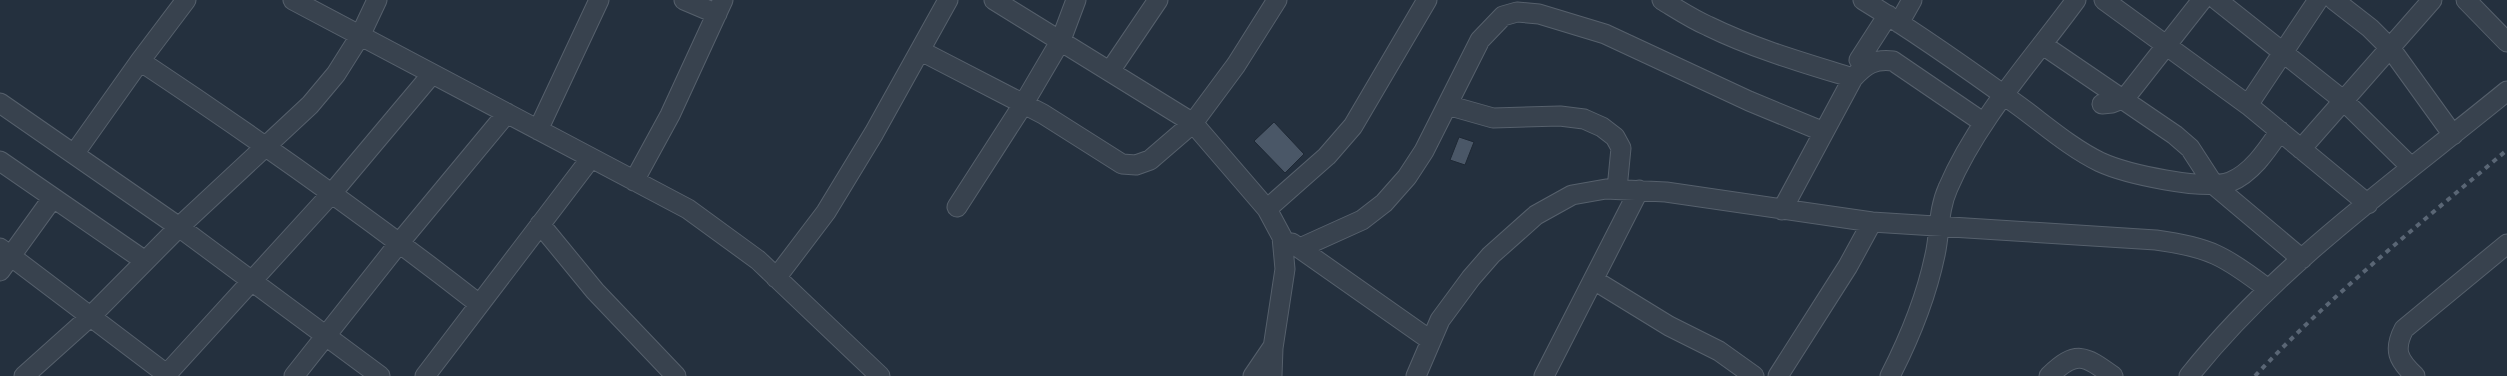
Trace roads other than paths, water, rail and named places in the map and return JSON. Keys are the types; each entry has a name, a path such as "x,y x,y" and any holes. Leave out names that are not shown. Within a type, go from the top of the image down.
{"street":[{"path":"74,154 186,0"},
{"path":"293,0 688,210 758,260 880,376"},
{"path":"24,376 92,316 179,227 310,105 336,74 360,36 377,0"},
{"path":"538,130 599,0"},
{"path":"634,181 670,115 720,7 684,0"},
{"path":"776,278 826,212 921,51 948,0"},
{"path":"994,0 1193,122 1267,209 1282,237 1285,269 1273,348 1272,376"},
{"path":"957,207 1024,104 1060,40 1076,0"},
{"path":"1110,71 1158,0"},
{"path":"921,51 1062,125 1122,164 1136,165 1150,160 1193,122 1236,65 1277,0"},
{"path":"1267,209 1327,156 1353,126 1428,0"},
{"path":"1662,0 1708,26 1737,39 1785,58 1853,78"},
{"path":"1863,0 1894,19 2005,96 2076,148 2100,162 2126,171 2152,177 2214,185 2230,181 2246,171 2261,158 2280,131"},
{"path":"1859,60 1912,0"},
{"path":"1890,376 1909,339 1924,300 1937,247 1938,226 1947,190 1974,136 2076,0"},
{"path":"2104,0 2248,105 2368,204"},
{"path":"2102,104 2122,99 2168,46 2202,0"},
{"path":"2217,0 2344,101 2411,167"},
{"path":"2248,105 2318,0"},
{"path":"2334,0 2370,28 2391,49 2453,135"},
{"path":"2302,149 2432,0"},
{"path":"2466,0 2507,42"},
{"path":"1300,248 1362,220 1384,203 1407,177 1424,151 1480,40 1503,16 1517,12 1547,16 1605,34 1749,101 1824,132"},
{"path":"2043,45 2190,148 2214,185 2302,259"},
{"path":"1782,210 1853,78 1865,64 1879,60 1893,61 1984,123"},
{"path":"140,61 267,146 400,242 479,304"},
{"path":"52,199 3,258 92,316 167,375 332,193 432,74"},
{"path":"2189,376 2219,339 2268,289 2411,167 2507,91"},
{"path":"0,103 179,227 380,376"},
{"path":"1447,105 1493,118 1560,116 1584,119 1602,127 1615,137 1621,148 1617,189"},
{"path":"294,376 327,337 400,242 507,113"},
{"path":"425,376 591,158"},
{"path":"0,161 52,199 146,261"},
{"path":"1416,376 1440,320 1471,278 1491,255 1536,215 1572,195 1617,189 1666,192 1872,222 2156,240 2191,245 2217,254 2240,267 2268,289"},
{"path":"1544,376 1639,190"},
{"path":"1778,376 1843,273 1872,222"},
{"path":"540,224 595,291 676,376"},
{"path":"1282,237 1430,340"},
{"path":"2415,376 2405,367 2399,356 2397,343 2404,329 2507,244"},
{"path":"1594,280 1668,326 1719,352 1754,376"},
{"path":"1253,376 1273,348"},
{"path":"2049,376 2062,363 2074,357 2084,357 2113,376"}],"railway":[{"path":"2255,376 2346,288 2507,150"}]}
